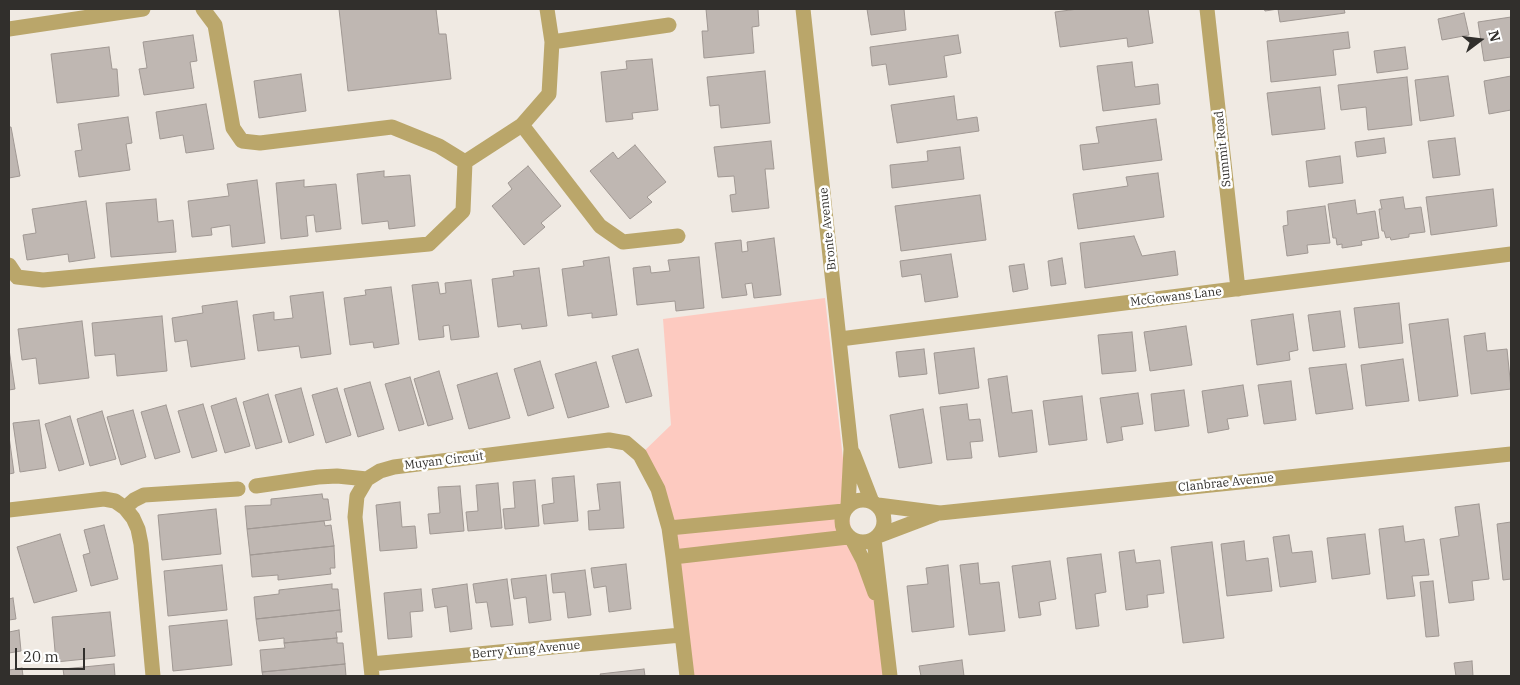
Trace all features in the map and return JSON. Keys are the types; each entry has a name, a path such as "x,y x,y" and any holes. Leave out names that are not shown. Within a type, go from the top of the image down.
{"street":[{"path":"9,29 143,9"},
{"path":"204,9 215,26 233,128 242,141 260,143 392,127 439,146 465,162"},
{"path":"465,162 522,125 548,94 552,42 547,9"},
{"name":"Bronte Avenue","path":"803,9 851,449 846,509"},
{"name":"Summit Road","path":"1207,9 1238,289"},
{"path":"552,42 669,26"},
{"path":"522,125 600,226 615,237 623,242 678,236"},
{"path":"9,265 16,277 43,280 429,244 463,211 465,162"},
{"name":"McGowans Lane","path":"840,339 1511,254"},
{"name":"Muyan Circuit","path":"367,479 380,471 394,467 609,440 626,443 640,455 658,489 669,528 687,676"},
{"name":"Bronte Avenue","path":"851,449 875,503"},
{"name":"Clanbrae Avenue","path":"875,503 940,513 1511,454"},
{"path":"256,486 318,477 337,476 367,479 357,496 355,517 371,670"},
{"path":"125,508 134,500 144,496 238,490"},
{"path":"9,510 104,499 115,501 134,518 141,544 153,676"},
{"path":"669,528 846,509 859,500 875,503 884,517 882,531 876,538 863,542 850,538 673,557"},
{"path":"846,509 842,525 863,560 884,618"},
{"name":"Clanbrae Avenue","path":"876,538 940,513"},
{"path":"876,538 890,676"},
{"name":"Berry Yung Avenue","path":"371,670 681,635"}],"shaded area":[{"path":"825,298 852,539 884,618 890,676 687,676 673,557 640,455 671,425 663,319"}],"building":[{"path":"339,9 436,9 439,34 446,34 451,79 348,91"},
{"path":"706,9 758,9 759,26 752,27 754,53 704,58 702,31 708,31"},
{"path":"867,9 904,9 906,30 871,35"},
{"path":"1078,9 1148,9 1153,43 1128,47 1127,38 1060,47 1055,12"},
{"path":"1278,9 1344,9 1345,13 1280,22"},
{"path":"1464,13 1469,35 1442,40 1438,19"},
{"path":"1511,17 1511,57 1484,61 1478,22"},
{"path":"1348,32 1350,48 1333,50 1336,75 1271,82 1267,41"},
{"path":"193,35 197,61 190,62 194,88 144,95 139,69 147,68 143,42"},
{"path":"958,35 961,53 944,56 947,77 889,85 886,64 872,66 870,47"},
{"path":"109,47 112,69 117,69 119,96 57,103 51,54"},
{"path":"1405,47 1408,69 1377,73 1374,51"},
{"path":"652,59 658,110 632,113 633,119 606,122 601,72 627,69 626,61"},
{"path":"1132,62 1135,87 1158,84 1160,104 1103,111 1097,66"},
{"path":"765,71 770,123 721,128 719,105 710,106 707,77"},
{"path":"301,74 306,111 259,118 254,81"},
{"path":"1448,76 1454,116 1420,121 1415,80"},
{"path":"1511,76 1511,110 1489,114 1484,81"},
{"path":"1407,77 1412,125 1368,130 1366,107 1341,110 1338,85"},
{"path":"1320,87 1325,129 1272,135 1267,93"},
{"path":"954,96 957,120 977,117 979,131 897,143 891,105"},
{"path":"206,104 214,149 186,153 183,135 160,139 156,112"},
{"path":"128,117 132,143 126,144 130,170 79,177 75,151 82,150 78,124"},
{"path":"1156,119 1162,160 1083,170 1080,145 1099,143 1096,127"},
{"path":"9,127 11,127 20,176 9,178"},
{"path":"1384,138 1386,153 1357,157 1355,142"},
{"path":"1455,138 1460,175 1433,178 1428,141"},
{"path":"771,141 774,169 765,169 769,208 732,212 730,195 736,194 734,176 718,177 714,147"},
{"path":"635,145 666,182 647,197 652,202 630,219 590,171 613,152 618,159"},
{"path":"960,147 964,179 892,188 890,165 928,161 927,151"},
{"path":"1340,156 1343,183 1309,187 1306,161"},
{"path":"528,166 561,206 541,223 545,227 524,245 492,206 512,189 508,183"},
{"path":"384,171 384,177 410,175 415,226 389,229 388,221 362,224 357,174"},
{"path":"1158,173 1164,217 1078,229 1073,194 1128,186 1126,177"},
{"path":"257,180 265,243 232,247 230,225 211,228 212,235 192,237 188,201 229,196 227,184"},
{"path":"304,180 304,187 336,184 341,229 316,232 314,215 306,216 308,236 281,239 276,183"},
{"path":"1493,189 1497,226 1431,235 1426,197"},
{"path":"980,195 986,240 901,251 895,206"},
{"path":"1403,197 1405,209 1421,207 1425,232 1409,234 1409,237 1391,240 1390,237 1386,238 1384,231 1382,231 1379,209 1382,209 1380,200"},
{"path":"156,199 158,222 173,220 176,252 111,257 106,203"},
{"path":"1355,200 1357,214 1375,211 1379,238 1361,241 1362,245 1342,248 1342,244 1337,245 1336,238 1333,238 1328,204"},
{"path":"86,201 95,258 69,262 68,254 27,260 23,235 36,233 32,209"},
{"path":"1325,206 1330,243 1307,245 1308,253 1287,256 1283,226 1288,225 1287,211"},
{"path":"1134,236 1142,256 1175,251 1178,275 1085,288 1080,243"},
{"path":"774,238 781,295 754,298 752,283 745,284 747,295 722,298 715,243 741,240 742,252 748,251 747,242"},
{"path":"951,254 958,297 925,302 921,274 902,277 900,261"},
{"path":"609,257 617,315 592,318 592,313 568,316 562,269 584,266 583,261"},
{"path":"699,257 704,308 676,311 675,301 637,305 633,268 650,266 651,273 670,271 668,260"},
{"path":"1062,258 1066,284 1051,286 1048,261"},
{"path":"1024,264 1028,289 1013,292 1009,266"},
{"path":"539,268 547,326 522,329 521,324 498,327 492,279 514,276 513,271"},
{"path":"471,280 479,337 451,340 449,325 443,326 444,337 419,340 412,285 438,282 440,294 446,293 445,283"},
{"path":"391,287 399,344 374,348 373,342 350,345 344,298 366,295 365,290"},
{"path":"323,292 331,354 301,358 299,346 258,351 253,315 274,312 274,320 293,318 290,296"},
{"path":"237,301 245,359 191,367 187,340 175,342 172,318 203,313 202,306"},
{"path":"1399,303 1403,343 1359,348 1354,308"},
{"path":"1340,311 1345,347 1313,351 1308,315"},
{"path":"1293,314 1298,350 1289,352 1290,360 1257,365 1251,320"},
{"path":"162,316 167,371 117,376 115,354 95,356 92,323"},
{"path":"1448,319 1458,396 1419,401 1409,324"},
{"path":"82,321 89,378 39,384 36,358 22,360 18,329"},
{"path":"1186,326 1192,365 1150,371 1144,332"},
{"path":"1132,332 1136,371 1102,374 1098,335"},
{"path":"1485,333 1487,351 1507,349 1511,389 1471,394 1464,336"},
{"path":"974,348 979,388 939,394 934,353"},
{"path":"9,349 15,389 9,390"},
{"path":"638,349 652,396 626,403 612,356"},
{"path":"924,349 927,374 899,377 896,352"},
{"path":"1403,359 1409,401 1366,406 1361,365"},
{"path":"540,361 554,408 528,416 514,369"},
{"path":"596,362 609,407 568,418 555,374"},
{"path":"1346,364 1353,409 1316,414 1309,368"},
{"path":"439,371 453,419 428,426 414,379"},
{"path":"497,373 510,418 469,429 457,385"},
{"path":"1007,376 1012,413 1032,410 1037,452 999,457 988,379"},
{"path":"410,377 424,424 399,431 385,384"},
{"path":"1291,381 1296,420 1264,424 1258,385"},
{"path":"370,382 384,429 358,437 344,389"},
{"path":"1243,385 1248,416 1227,419 1229,429 1208,433 1202,391"},
{"path":"301,388 314,435 289,443 275,395"},
{"path":"337,388 351,435 326,443 312,395"},
{"path":"1184,390 1189,426 1155,431 1151,394"},
{"path":"1138,393 1143,424 1121,427 1123,440 1107,443 1100,398"},
{"path":"268,394 282,442 256,449 243,402"},
{"path":"1082,396 1087,440 1049,445 1043,401"},
{"path":"236,398 250,446 225,453 211,406"},
{"path":"203,404 217,451 192,458 178,411"},
{"path":"967,404 969,420 980,419 983,441 970,442 972,458 947,460 940,407"},
{"path":"166,405 180,452 155,459 141,412"},
{"path":"923,409 932,463 899,468 890,415"},
{"path":"133,410 146,457 121,465 107,417"},
{"path":"102,411 116,459 90,466 77,419"},
{"path":"70,416 84,464 59,471 45,424"},
{"path":"39,420 46,468 20,472 13,423"},
{"path":"9,436 14,473 9,474"},
{"path":"574,476 578,521 544,524 542,505 554,503 552,478"},
{"path":"535,480 539,526 505,529 503,509 515,508 513,482"},
{"path":"620,482 624,528 589,530 588,511 600,510 597,484"},
{"path":"498,483 502,528 468,531 466,512 478,511 476,485"},
{"path":"460,486 464,531 430,534 428,514 440,513 438,487"},
{"path":"322,494 323,499 328,499 331,520 247,529 245,506 271,505 271,499"},
{"path":"400,502 402,527 415,526 417,548 380,551 376,505"},
{"path":"1479,504 1489,579 1472,581 1474,600 1449,603 1440,539 1459,536 1455,507"},
{"path":"216,509 221,554 162,560 158,515"},
{"path":"324,521 325,526 331,525 334,546 250,555 247,529"},
{"path":"1511,522 1511,579 1503,580 1497,524"},
{"path":"104,525 118,579 91,586 83,555 90,553 84,530"},
{"path":"1403,526 1405,542 1424,539 1429,575 1412,576 1415,596 1387,599 1379,529"},
{"path":"60,534 77,591 34,603 17,547"},
{"path":"1365,534 1370,574 1332,579 1327,538"},
{"path":"1289,535 1292,553 1312,551 1316,582 1280,587 1273,537"},
{"path":"1244,541 1246,561 1268,558 1272,591 1227,596 1221,544"},
{"path":"1212,542 1224,638 1183,643 1171,547"},
{"path":"334,546 335,568 330,568 331,574 278,580 278,575 252,577 250,555"},
{"path":"1134,550 1136,563 1160,560 1164,593 1147,595 1148,607 1126,610 1119,552"},
{"path":"1101,554 1106,592 1095,594 1099,626 1076,629 1067,558"},
{"path":"1050,561 1056,599 1039,602 1041,615 1019,618 1012,566"},
{"path":"978,563 980,584 999,582 1005,631 969,635 960,565"},
{"path":"626,564 631,609 609,612 606,586 594,588 591,568"},
{"path":"222,565 227,610 168,616 164,571"},
{"path":"948,565 954,627 912,632 907,586 928,584 926,568"},
{"path":"585,570 591,615 568,618 565,592 553,593 551,574"},
{"path":"546,575 551,620 529,623 526,597 514,599 511,579"},
{"path":"507,579 513,625 491,627 487,602 476,603 473,584"},
{"path":"1433,581 1439,636 1426,637 1420,582"},
{"path":"332,584 332,589 338,589 340,610 256,619 254,597 279,594 279,590"},
{"path":"467,584 472,629 450,632 447,606 435,608 432,589"},
{"path":"421,589 423,611 410,612 412,637 388,639 384,593"},
{"path":"13,598 16,619 9,620 9,599"},
{"path":"340,610 342,632 336,632 337,638 284,643 284,638 259,641 256,619"},
{"path":"110,612 115,656 56,662 52,617"},
{"path":"227,620 232,665 173,671 169,626"},
{"path":"19,630 21,651 9,653 9,632"},
{"path":"337,638 337,643 343,643 345,664 262,672 260,650 285,648 284,643"},
{"path":"962,660 964,676 921,676 919,666"},
{"path":"1472,661 1473,676 1456,676 1454,663"},
{"path":"114,664 115,676 64,676 63,669"},
{"path":"345,664 346,676 263,676 262,672"},
{"path":"22,668 23,676 9,676 9,670"},
{"path":"644,669 645,676 601,676 600,674"}]}
